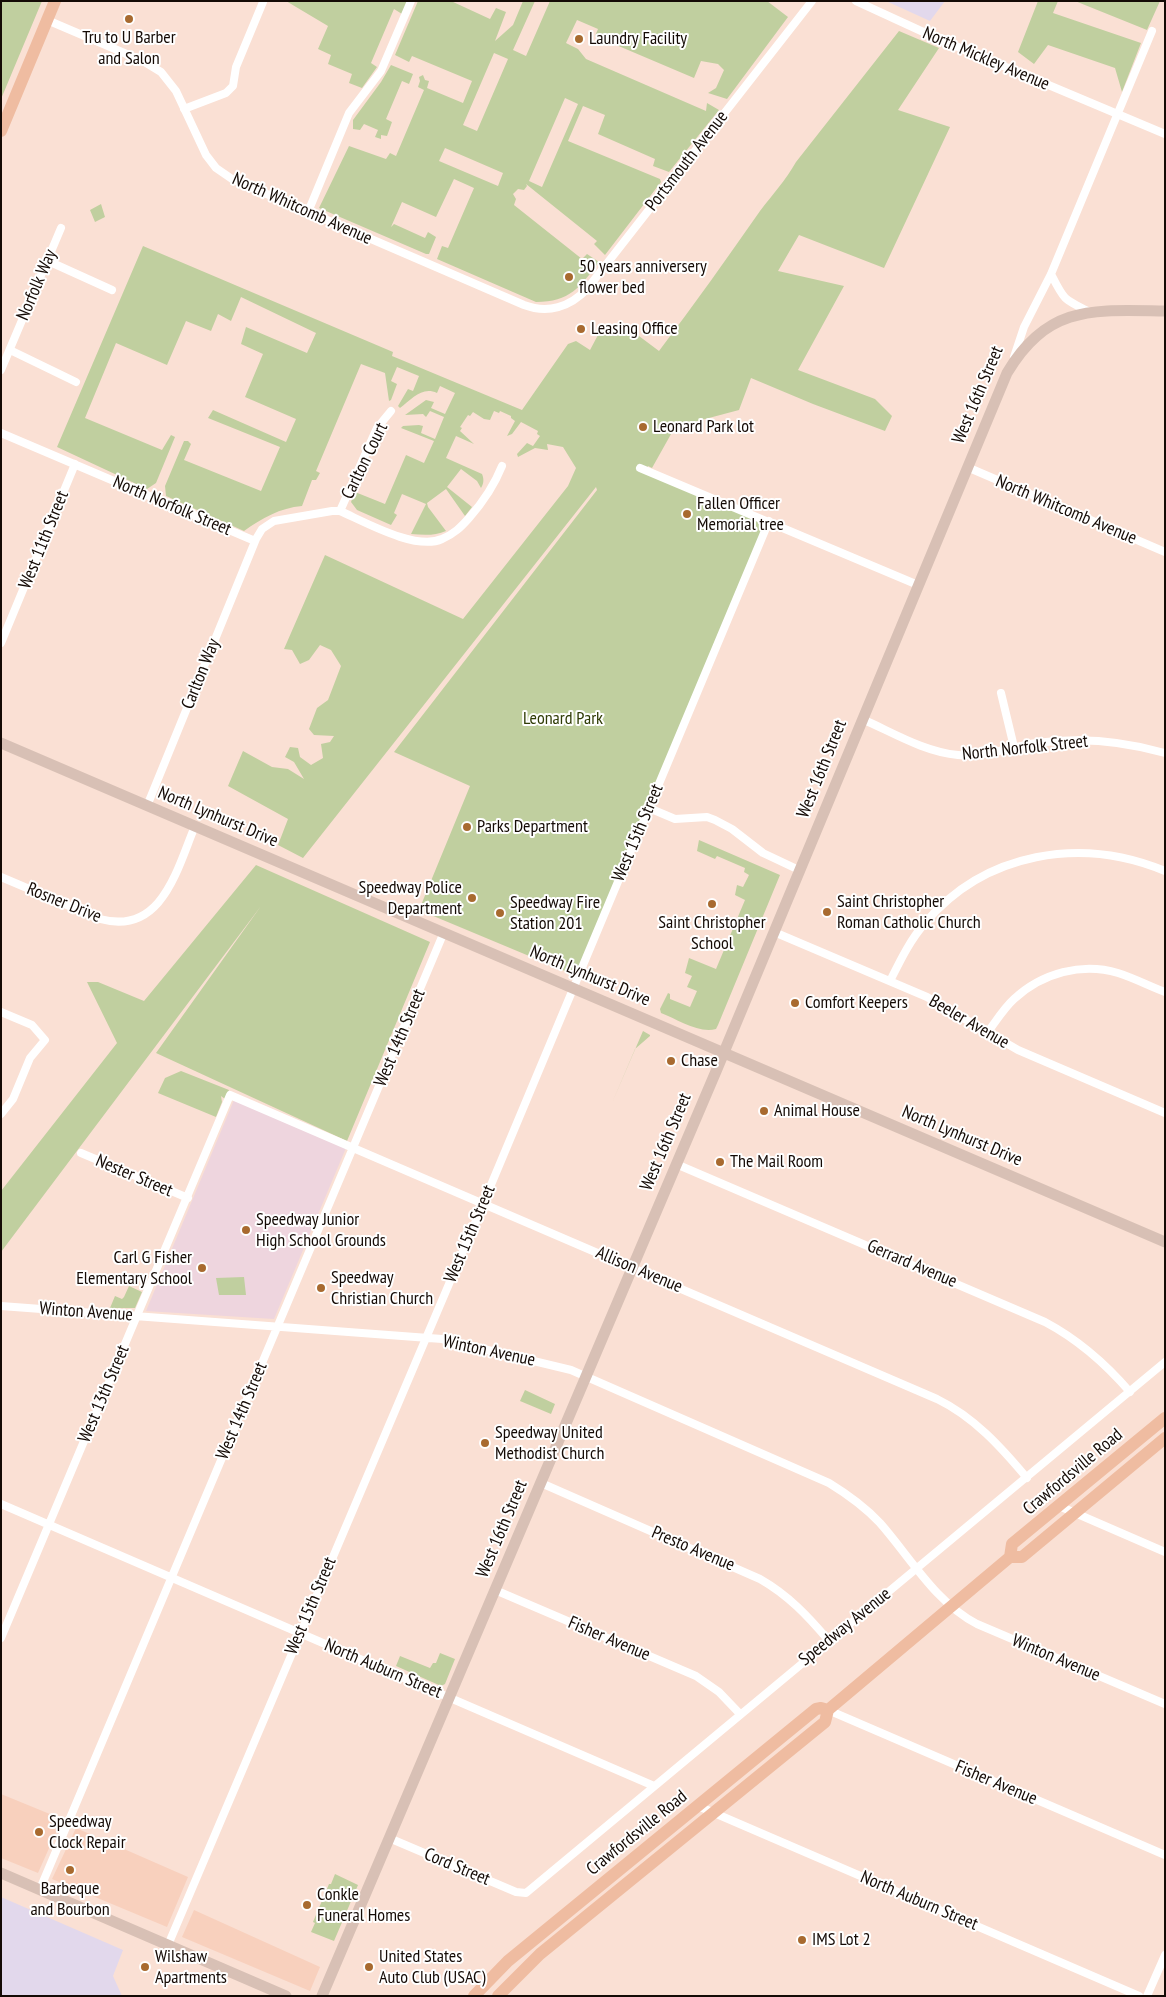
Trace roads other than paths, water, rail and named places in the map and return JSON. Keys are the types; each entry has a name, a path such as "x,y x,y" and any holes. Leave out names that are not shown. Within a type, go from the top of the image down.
{"main road":[{"path":"1,131 55,1"},
{"name":"Crawfordsville Road","path":"498,1996 540,1954 825,1722 828,1710 1010,1556 1012,1544 1165,1418"},
{"name":"Crawfordsville Road","path":"1010,1556 1022,1557 1165,1438"},
{"name":"Crawfordsville Road","path":"474,1996 508,1961 816,1709 828,1710"}],"street":[{"path":"308,212 349,113 381,71 411,1"},
{"name":"Portsmouth Avenue","path":"553,309 573,302 587,289 812,1"},
{"name":"North Mickley Avenue","path":"856,1 1116,115 1165,134"},
{"path":"184,109 231,90 236,67 263,2"},
{"name":"North Whitcomb Avenue","path":"47,20 154,67 172,84 204,152 222,173 239,183 524,305 539,309 553,309"},
{"name":"West 16th Street","path":"322,1996 724,1052 1001,385 1012,364 1024,327 1051,274 1152,31"},
{"name":"Norfolk Way","path":"1,370 61,228"},
{"path":"48,261 112,290"},
{"path":"1051,274 1062,296 1071,303 1090,312"},
{"path":"1012,364 1030,341 1048,326 1070,316 1090,312 1165,311"},
{"path":"10,350 76,382"},
{"name":"Carlton Court","path":"340,512 377,428 391,411"},
{"name":"North Norfolk Street","path":"1,433 255,542"},
{"name":"West 11th Street","path":"1,643 75,464"},
{"path":"255,542 262,529 274,521 320,512 340,512 400,537 417,542 440,540 457,531 485,499 502,466"},
{"name":"North Whitcomb Avenue","path":"967,467 1165,552"},
{"path":"640,468 918,585"},
{"name":"West 15th Street","path":"168,1945 483,1204 572,987 769,521"},
{"name":"Carlton Way","path":"147,806 255,542"},
{"path":"1001,692 1014,747"},
{"name":"North Norfolk Street","path":"862,719 926,748 950,754 974,755 1053,741 1084,740 1126,744 1165,753"},
{"name":"North Lynhurst Drive","path":"1,743 1165,1242"},
{"path":"649,808 675,819 707,817 715,820 732,829 763,854 799,870"},
{"name":"Rosner Drive","path":"1,877 100,918 115,921 131,919 146,914 163,898 169,888 194,826"},
{"path":"890,981 911,940 934,912 964,887 998,868 1043,855 1086,852 1128,858 1165,871"},
{"name":"West 14th Street","path":"40,1889 444,932"},
{"name":"Beeler Avenue","path":"774,932 890,981 944,1006 1028,1054 1165,1113"},
{"path":"988,1032 1007,1007 1024,990 1041,980 1062,972 1088,969 1111,971 1165,992"},
{"path":"1,1012 32,1025 45,1040 30,1058 11,1103 1,1114"},
{"name":"Allison Avenue","path":"230,1095 945,1402 980,1427 1027,1478"},
{"name":"West 13th Street","path":"1,1638 230,1095"},
{"name":"Nester Street","path":"81,1153 188,1198"},
{"name":"Gerrard Avenue","path":"676,1164 1045,1322 1068,1335 1090,1352 1130,1392"},
{"name":"Winton Avenue","path":"1,1306 442,1339 566,1368 829,1483 869,1512 950,1607 977,1624 1165,1704"},
{"name":"Speedway Avenue","path":"526,1892 1165,1362"},
{"name":"Presto Avenue","path":"541,1483 760,1579 789,1598 806,1614 828,1641"},
{"name":"North Auburn Street","path":"1,1504 654,1786"},
{"path":"1059,1506 1165,1552"},
{"name":"Fisher Avenue","path":"495,1590 696,1676 719,1692 740,1714"},
{"name":"Fisher Avenue","path":"828,1710 1165,1855"},
{"name":"North Auburn Street","path":"698,1806 1139,1996"},
{"name":"Cord Street","path":"389,1838 512,1891 526,1892"},
{"path":"1,1873 286,1996"},
{"path":"1147,1996 1165,1954"}],"place":[{"name":"Tru to U Barber and Salon","path":"129,19"},
{"name":"Laundry Facility","path":"579,39"},
{"name":"50 years anniversery flower bed","path":"569,277"},
{"name":"Leasing Office","path":"581,329"},
{"name":"Leonard Park lot","path":"643,427"},
{"name":"Fallen Officer Memorial tree","path":"687,514"},
{"name":"Parks Department","path":"467,827"},
{"name":"Speedway Police Department","path":"472,898"},
{"name":"Saint Christopher School","path":"712,904"},
{"name":"Saint Christopher Roman Catholic Church","path":"827,912"},
{"name":"Speedway Fire Station 201","path":"500,913"},
{"name":"Comfort Keepers","path":"795,1003"},
{"name":"Chase","path":"671,1061"},
{"name":"Animal House","path":"764,1111"},
{"name":"The Mail Room","path":"720,1162"},
{"name":"Speedway Junior High School Grounds","path":"246,1230"},
{"name":"Carl G Fisher Elementary School","path":"202,1268"},
{"name":"Speedway Christian Church","path":"321,1288"},
{"name":"Speedway United Methodist Church","path":"485,1443"},
{"name":"Speedway Clock Repair","path":"39,1832"},
{"name":"Barbeque and Bourbon","path":"70,1870"},
{"name":"Conkle Funeral Homes","path":"307,1905"},
{"name":"IMS Lot 2","path":"802,1940"},
{"name":"Wilshaw Apartments","path":"145,1967"},
{"name":"United States Auto Club (USAC)","path":"369,1967"}],"park label":[{"name":"Leonard Park","path":"563,719"}]}
